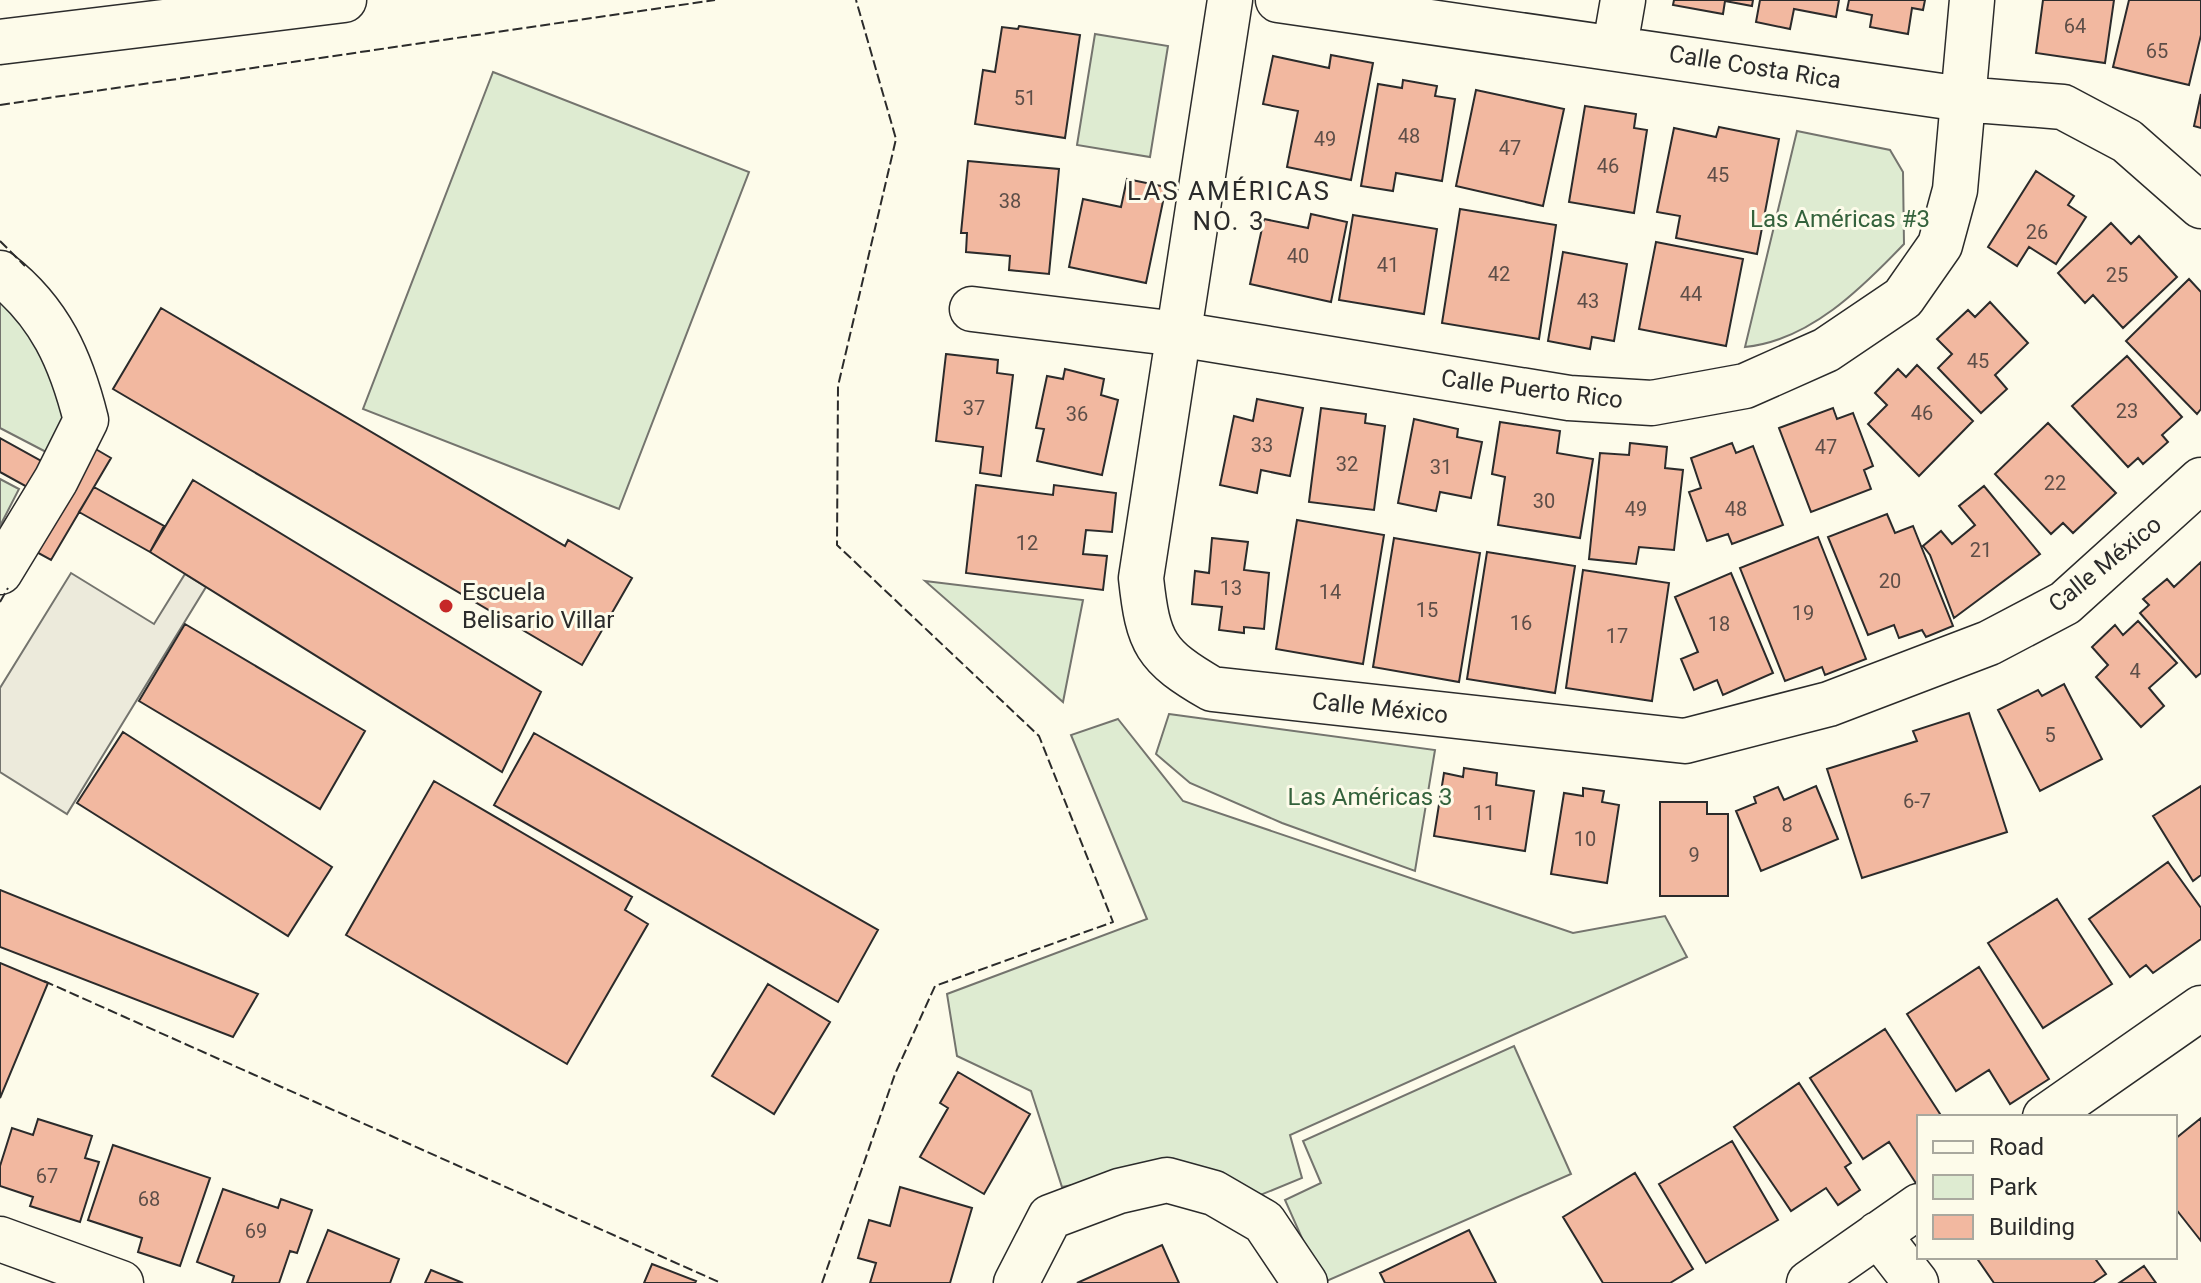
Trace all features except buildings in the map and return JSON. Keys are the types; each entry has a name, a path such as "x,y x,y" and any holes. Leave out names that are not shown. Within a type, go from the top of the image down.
{"street":[{"path":"0,42 344,0"},
{"name":"Calle México","path":"1230,0 1141,578 1146,627 1173,667 1212,689 1685,741 1829,704 1989,643 2065,603 2201,480"},
{"name":"Calle Costa Rica","path":"1278,0 1615,46 1962,99 2063,107 2127,141 2201,206"},
{"path":"1615,46 1623,0"},
{"name":"Calle Puerto Rico","path":"972,309 1178,334 1569,398 1652,403 1745,386 1826,350 1903,298 1940,245 1955,190 1972,0"},
{"path":"0,273 22,290 62,344 74,372 86,420 56,480 0,572"},
{"path":"2048,1115 2201,1008"},
{"path":"1016,1283 1050,1217 1119,1191 1167,1180 1214,1193 1264,1222 1305,1283"},
{"path":"1809,1283 1917,1207"},
{"path":"1878,1234 1916,1283"},
{"path":"0,1239 121,1283"}],"green space":[{"path":"1095,34 1168,46 1150,157 1077,145"},
{"path":"493,72 749,172 619,509 363,409"},
{"name":"Las Américas #3","path":"1797,131 1890,150 1903,172 1904,244 1833,310 1791,335 1745,347"},
{"path":"0,296 41,346 65,420 50,454 0,428"},
{"path":"0,479 19,489 0,526"},
{"path":"925,581 1083,600 1063,702"},
{"name":"Las Américas 3","path":"1169,714 1435,750 1415,871 1282,823 1190,783 1156,754"},
{"path":"1118,719 1183,801 1573,933 1665,916 1687,957 1290,1135 1302,1178 1253,1198 1182,1164 1062,1187 1031,1091 957,1056 947,994 1147,919 1071,735"},
{"path":"1514,1046 1571,1174 1322,1283 1285,1200 1321,1183 1303,1141"}],"shaded area":[{"path":"71,573 154,624 185,574 206,587 67,814 0,772 0,688"}],"fence":[{"path":"0,105 715,0"},
{"path":"822,1283 895,1074 935,986 1113,922 1039,736 837,545 838,386 896,139 856,0"},
{"path":"0,241 25,266"},
{"path":"0,602 8,588"},
{"path":"44,981 721,1283"}],"place":[{"name":"Escuela Belisario Villar","path":"446,606"}],"district":[{"name":"LAS AMÉRICAS NO. 3","path":"1229,206"}]}
